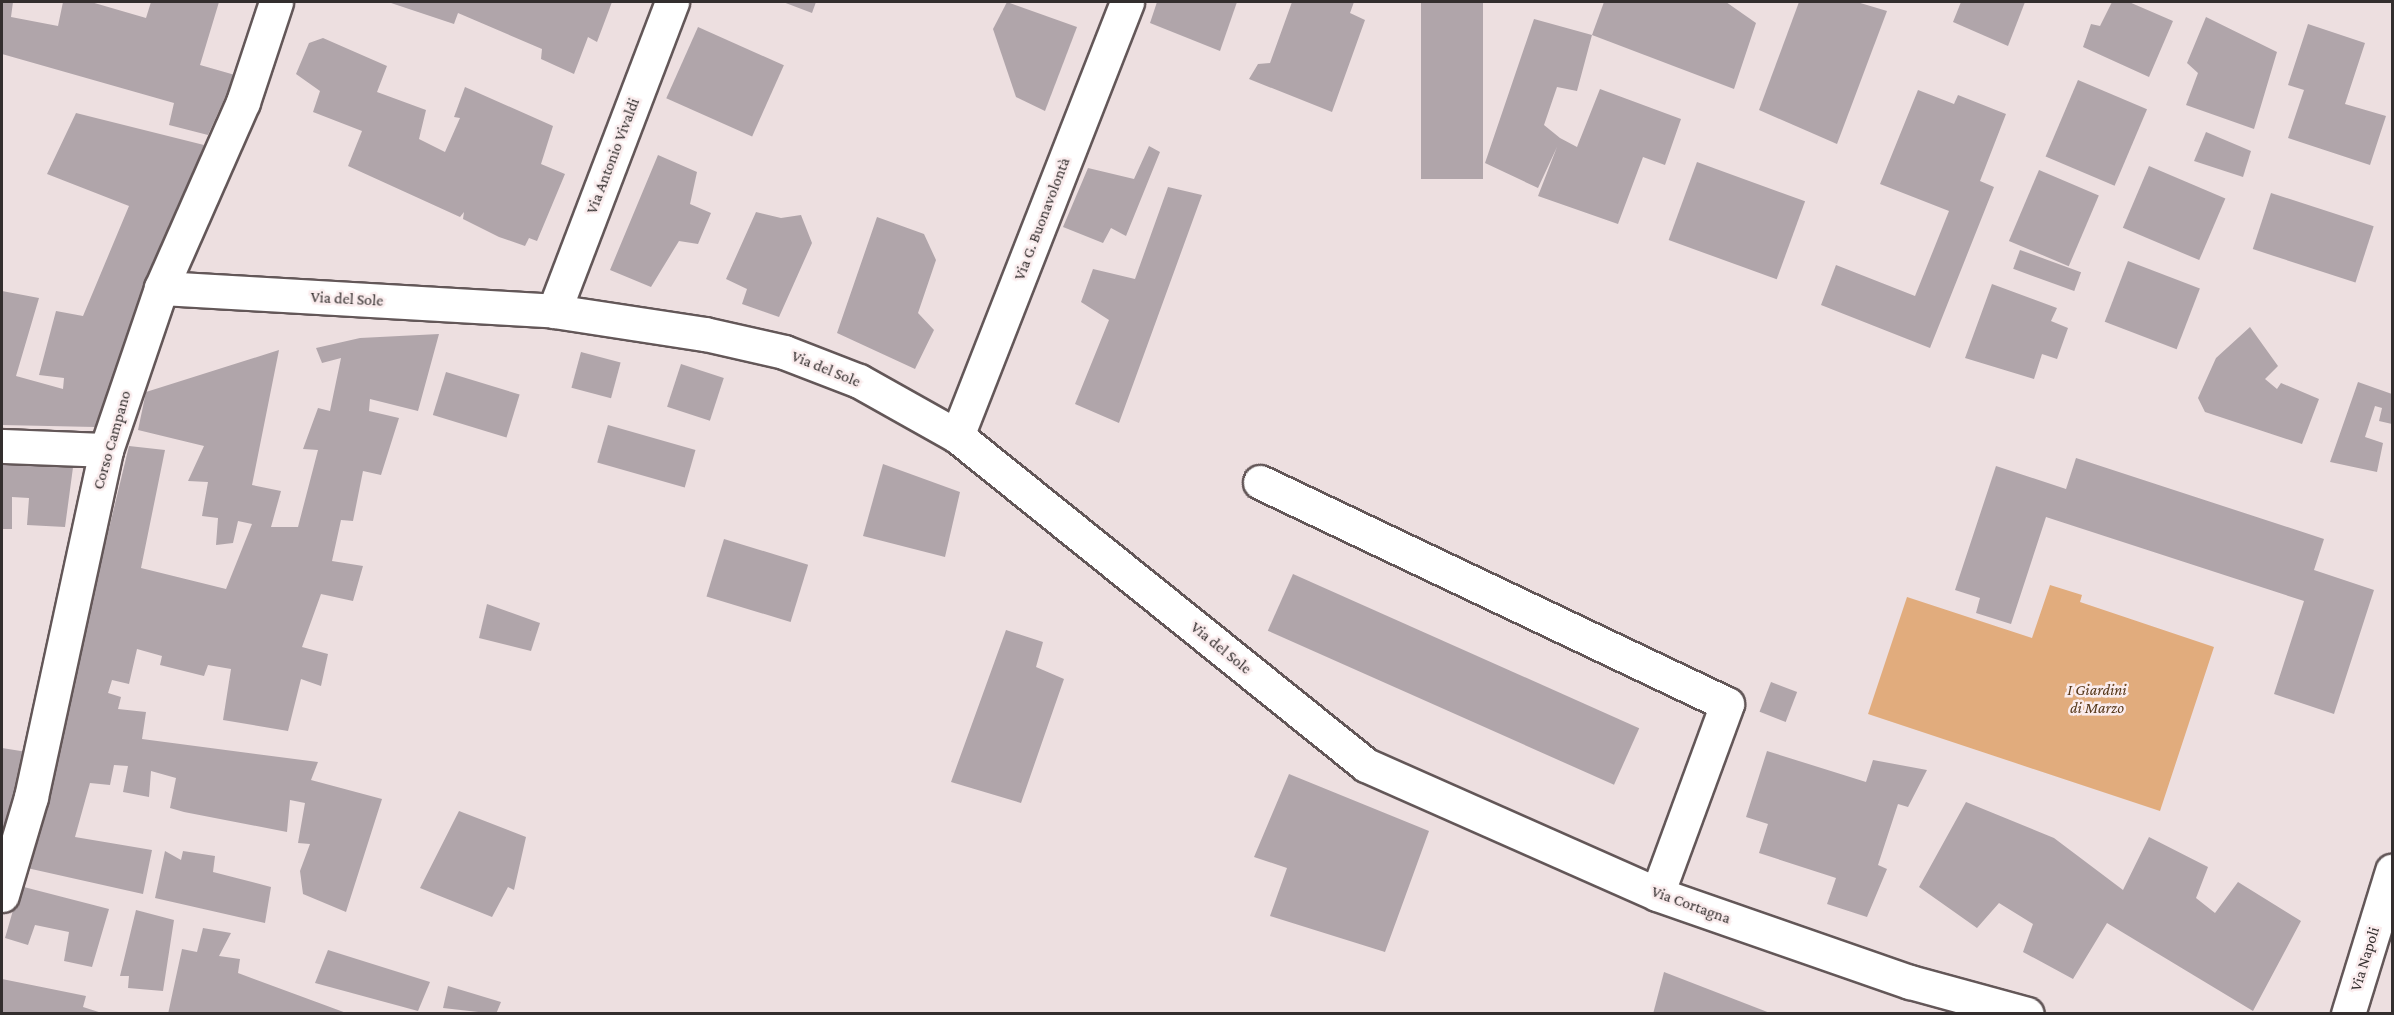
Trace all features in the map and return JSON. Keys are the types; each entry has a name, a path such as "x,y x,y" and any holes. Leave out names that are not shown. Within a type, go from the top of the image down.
{"street":[{"name":"Corso Campano","path":"2,895 31,797 106,450 161,288 243,102 276,2"},
{"name":"Via Antonio Vivaldi","path":"554,311 672,2"},
{"name":"Via G. Buonavolontà","path":"957,435 1127,2"},
{"name":"Via del Sole","path":"161,288 554,311 705,334 784,352 859,381 957,435 1366,765"},
{"path":"2,446 106,450"},
{"path":"1260,482 1727,704 1657,894"},
{"name":"Via Cortagna","path":"1366,765 1657,894 1910,982 2027,1014"},
{"name":"Via Napoli","path":"2348,1014 2392,871"}],"green space":[{"name":"I Giardini di Marzo","path":"2050,585 2082,595 2080,602 2214,647 2160,811 1868,714 1907,597 2032,638"}],"building":[{"path":"2,2 13,2 11,17 58,26 63,2 91,2 146,18 151,2 219,2 200,65 235,75 208,135 169,125 174,103 2,54"},
{"path":"388,2 612,2 597,42 588,37 574,74 541,59 542,49 458,13 454,24"},
{"path":"783,2 816,2 812,13"},
{"path":"1007,2 1077,27 1045,111 1016,97 993,29"},
{"path":"1157,2 1237,2 1220,51 1150,23"},
{"path":"1292,2 1354,2 1350,13 1365,20 1332,112 1249,79 1258,64 1270,63"},
{"path":"1421,2 1483,2 1483,179 1421,179"},
{"path":"1604,2 1726,2 1756,23 1734,89 1592,35"},
{"path":"1799,2 1857,2 1887,11 1837,144 1759,110"},
{"path":"1961,2 2025,2 2008,46 1953,22"},
{"path":"2112,2 2129,2 2173,21 2149,77 2083,47 2091,24 2100,26"},
{"path":"2206,17 2277,52 2254,129 2186,105 2198,73 2187,63"},
{"path":"1534,19 1592,35 1577,91 1557,87 1544,125 1560,138 1577,147 1600,89 1681,119 1665,165 1643,157 1618,224 1538,196 1557,147 1538,188 1485,163"},
{"path":"2308,24 2365,43 2345,104 2386,116 2370,165 2288,138 2304,90 2288,85"},
{"path":"698,27 784,65 752,136 666,98"},
{"path":"323,38 387,66 377,92 426,110 419,139 445,152 460,118 454,117 465,87 553,126 541,164 565,174 537,241 529,238 525,246 499,237 463,219 464,212 460,217 348,166 362,131 313,112 320,91 296,74 309,43"},
{"path":"2078,80 2147,109 2115,186 2046,156"},
{"path":"1918,90 1954,104 1958,95 2006,114 1980,181 1994,187 1930,348 1821,305 1836,265 1915,296 1949,211 1880,184"},
{"path":"76,113 204,145 95,427 2,425 2,291 39,298 16,376 63,389 64,378 39,375 56,311 83,316 129,206 47,174"},
{"path":"2206,132 2251,151 2243,177 2194,161"},
{"path":"1149,146 1160,152 1126,236 1111,228 1103,243 1063,227 1088,168 1134,179"},
{"path":"658,155 697,172 690,204 711,213 698,244 679,241 651,287 610,270"},
{"path":"1697,162 1805,201 1777,279 1669,240"},
{"path":"2149,166 2225,198 2199,260 2123,228"},
{"path":"2039,170 2099,195 2069,266 2009,241"},
{"path":"1168,187 1202,195 1119,423 1075,404 1109,320 1081,302 1093,269 1135,279"},
{"path":"2271,193 2374,226 2355,282 2253,249"},
{"path":"756,212 781,218 801,215 812,243 779,317 742,304 747,289 726,279"},
{"path":"877,217 924,234 936,260 918,313 934,330 915,369 837,333"},
{"path":"2020,250 2081,272 2074,291 2013,269"},
{"path":"2128,261 2200,289 2177,349 2105,322"},
{"path":"1992,284 2057,308 2051,321 2068,328 2057,359 2042,354 2034,379 1965,358"},
{"path":"2250,327 2278,366 2265,379 2277,389 2281,383 2319,399 2302,444 2205,412 2198,398 2216,358"},
{"path":"439,334 418,411 370,399 369,411 399,418 381,475 363,471 353,521 341,520 332,561 363,566 353,601 321,594 302,647 328,654 321,686 301,679 288,731 223,720 231,669 208,665 204,676 160,665 162,656 137,649 129,684 112,680 108,693 121,697 118,709 146,712 142,739 318,762 311,780 382,799 346,912 303,894 300,871 310,844 298,843 305,803 290,800 287,832 184,812 170,808 176,778 151,771 149,797 123,792 128,766 114,765 110,785 90,783 75,837 152,850 143,894 27,868 129,446 165,450 141,568 226,589 252,524 238,521 233,543 216,545 218,518 202,516 208,482 188,481 204,446 138,430 146,392 279,350 252,485 281,491 271,527 298,527 318,450 303,449 318,408 330,411 341,358 322,363 316,348 360,338"},
{"path":"581,352 621,363 611,398 571,388"},
{"path":"681,364 724,378 710,421 667,407"},
{"path":"446,372 520,395 506,438 433,415"},
{"path":"2358,382 2392,394 2392,424 2379,421 2382,408 2375,406 2365,437 2383,443 2377,472 2330,462"},
{"path":"608,425 695,450 685,488 597,462"},
{"path":"2076,458 2324,539 2314,570 2374,590 2334,714 2274,694 2304,601 2046,517 2011,624 1976,613 1980,598 1955,590 1996,466 2066,489"},
{"path":"2,459 74,460 65,527 27,525 29,498 12,497 12,529 2,529"},
{"path":"883,464 960,492 945,557 863,536"},
{"path":"724,539 808,565 791,622 706,596"},
{"path":"1293,574 1639,728 1614,785 1268,631"},
{"path":"487,604 540,623 531,651 479,638"},
{"path":"1006,630 1043,642 1036,667 1064,679 1021,803 951,782"},
{"path":"1771,682 1797,692 1786,722 1760,712"},
{"path":"2,748 27,752 2,840"},
{"path":"1767,751 1866,782 1873,760 1927,770 1908,807 1898,804 1878,865 1887,869 1867,917 1827,904 1836,878 1759,853 1768,824 1746,817"},
{"path":"1289,774 1429,831 1385,952 1270,916 1287,868 1254,857"},
{"path":"1966,802 2054,838 2123,890 2149,837 2208,867 2196,898 2215,913 2238,882 2301,921 2253,1011 2107,923 2073,979 2023,952 2033,924 1999,903 1977,928 1919,887"},
{"path":"459,811 526,837 514,890 508,887 492,917 420,888"},
{"path":"165,851 181,860 183,851 215,856 213,872 271,887 265,923 155,898"},
{"path":"20,886 109,909 92,967 64,961 69,932 35,925 28,945 5,938"},
{"path":"136,910 174,920 163,991 128,988 129,976 120,976"},
{"path":"203,928 231,933 219,956 240,959 238,973 349,1014 168,1014 182,949 197,952"},
{"path":"328,950 430,982 418,1011 315,983"},
{"path":"1664,972 1770,1013 1770,1014 1653,1014"},
{"path":"2,979 86,996 83,1007 105,1014 2,1014"},
{"path":"448,986 501,1002 496,1014 443,1008"}]}
